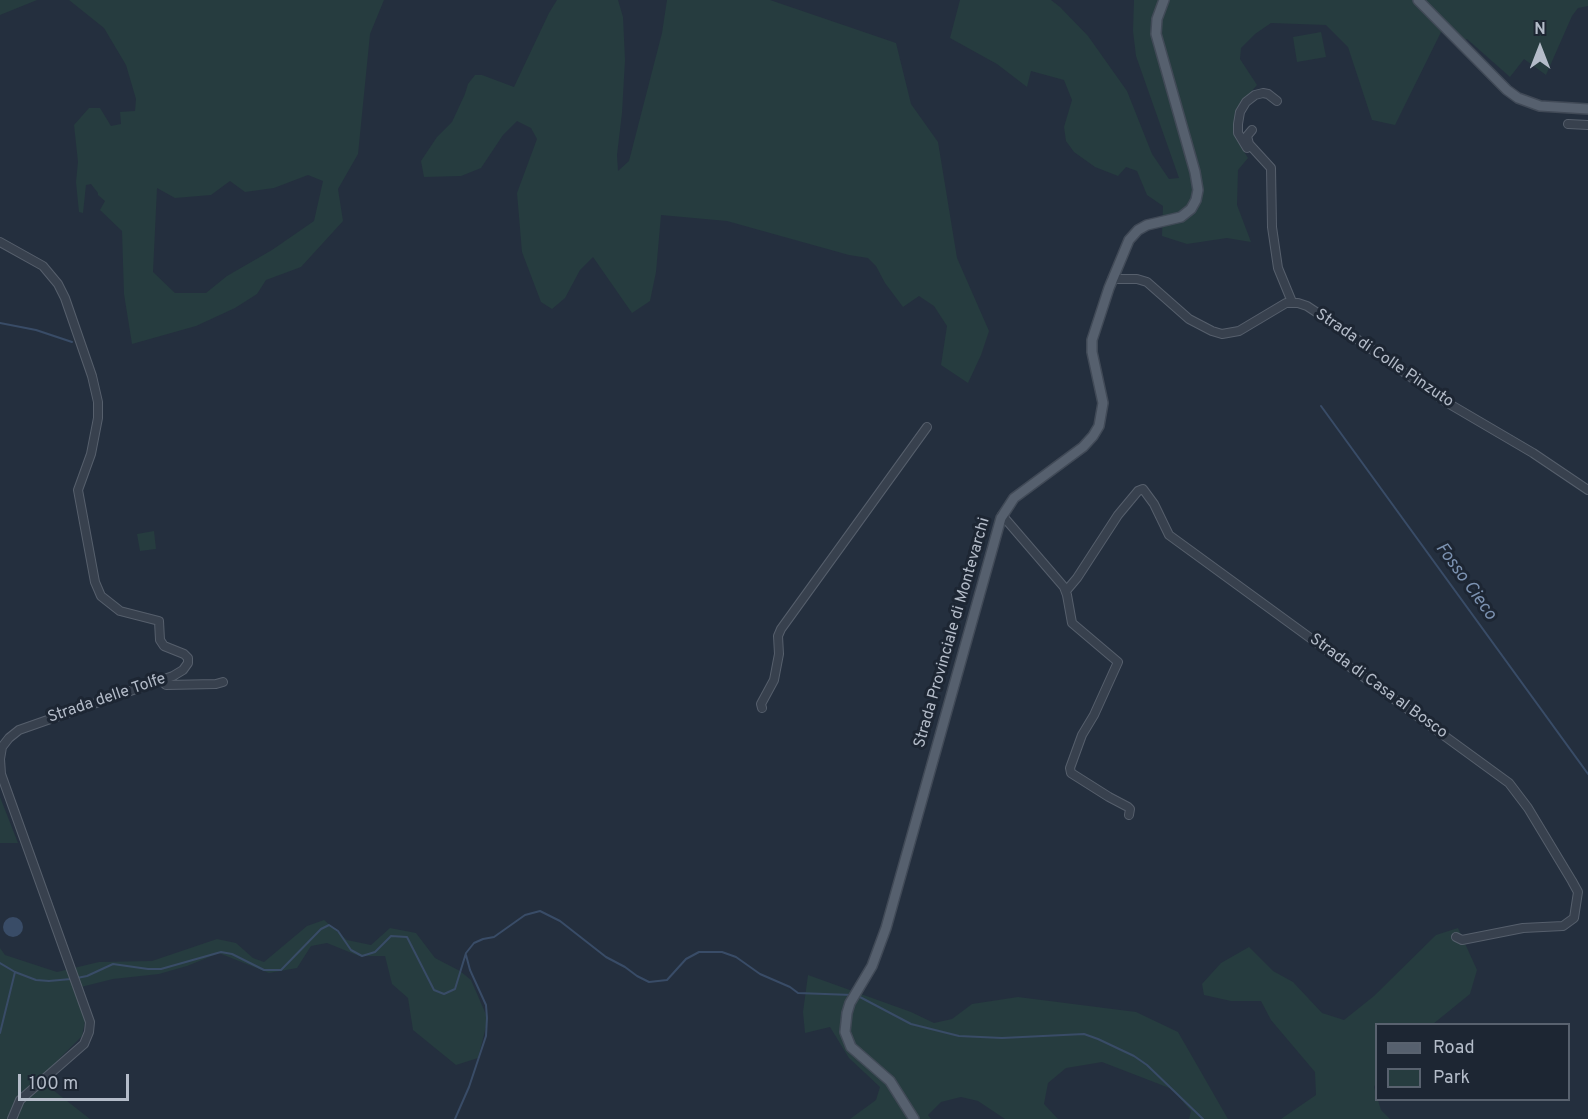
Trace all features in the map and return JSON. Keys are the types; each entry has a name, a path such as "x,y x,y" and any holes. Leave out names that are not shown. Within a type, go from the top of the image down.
{"main road":[{"name":"Strada Provinciale di Montevarchi","path":"914,1119 890,1081 851,1047 846,1035 849,1006 871,969 879,950 1002,515 1014,498 1083,447 1097,430 1102,416 1103,403 1092,343 1095,328 1124,250 1132,235 1146,225 1181,217 1191,209 1197,197 1194,168 1156,34 1164,0"},
{"path":"1418,0 1518,99 1540,106 1588,109"}],"street":[{"path":"1261,157 1245,147 1242,141 1238,124 1240,112 1246,102 1255,95 1268,94 1277,101"},
{"path":"1568,124 1588,125"},
{"path":"1112,279 1133,278 1147,282 1189,319 1202,327 1222,334 1239,331 1279,307 1292,302 1278,268 1272,227 1271,168 1247,140 1252,130"},
{"name":"Strada delle Tolfe","path":"0,242 43,266 55,279 65,298 93,376 98,402 95,434 78,490 95,582 101,596 120,611 159,621 160,640 164,646 188,658 188,663 183,670 161,680 28,726 9,738 2,747 1,774 90,1022 87,1039 20,1100 12,1119"},
{"name":"Strada di Colle Pinzuto","path":"1292,302 1306,306 1446,402 1533,453 1588,490"},
{"path":"762,708 761,704 774,680 779,654 778,636 781,629 927,427"},
{"name":"Strada di Casa al Bosco","path":"1066,591 1118,515 1138,491 1143,489 1154,504 1169,535 1509,783 1528,808 1578,892 1574,918 1563,926 1523,928 1461,940 1456,937"},
{"path":"1002,515 1066,591 1072,623 1118,662 1094,715 1082,735 1071,773 1128,807 1129,815"},
{"path":"161,680 166,685 223,682"}],"green space":[{"path":"0,0 37,0 0,15"},
{"path":"69,0 384,0 370,34 358,154 338,189 343,221 301,267 266,280 257,294 235,308 196,326 132,344 124,294 122,231 100,210 105,201 91,184 86,185 83,213 79,212 76,182 78,162 74,125 89,108 100,108 111,126 121,124 120,112 135,111 136,99 126,65 104,28","holes":["308,175 323,181 314,221 272,250 227,276 206,293 175,293 153,272 157,188 175,198 211,195 230,181 245,192 274,188"]},
{"path":"557,0 618,0 623,17 625,60 617,155 618,171 629,161 662,33 667,0 770,0 896,43 911,104 938,142 957,258 989,331 968,383 941,365 947,326 934,306 919,296 903,307 885,283 876,266 868,258 849,255 727,221 661,215 656,272 650,301 632,313 593,257 580,270 565,298 552,309 541,302 522,252 517,193 537,139 531,128 517,121 503,135 481,168 461,176 424,177 421,161 437,137 452,122 468,84 475,75 482,75 514,87"},
{"path":"960,0 1051,0 1060,7 1088,36 1127,91 1152,154 1169,179 1179,178 1136,56 1133,31 1134,0 1588,0 1588,6 1578,8 1572,16 1546,75 1524,59 1510,77 1446,22 1395,125 1372,120 1348,47 1326,25 1271,23 1241,48 1240,59 1257,85 1242,102 1234,120 1235,137 1248,158 1238,170 1237,205 1251,242 1227,238 1187,244 1162,236 1163,206 1147,195 1137,171 1126,167 1118,176 1095,167 1074,152 1066,141 1064,127 1072,100 1064,80 1031,71 1027,87 997,64 950,38"},
{"path":"1321,32 1326,57 1297,62 1293,37"},
{"path":"154,531 156,549 140,551 137,534"},
{"path":"0,797 18,843 0,843"},
{"path":"324,920 347,940 371,945 390,928 416,933 435,958 460,971 471,980 488,1019 478,1058 456,1065 413,1030 408,998 392,984 385,956 359,956 327,943 311,946 297,968 269,973 219,953 159,974 113,979 73,989 86,1017 82,1036 39,1079 90,1119 0,1119 0,948 5,955 57,972 99,962 152,961 217,939 236,943 253,958 264,962 307,926"},
{"path":"1458,928 1477,970 1470,994 1434,1023 1375,1023 1375,1101 1378,1101 1381,1110 1390,1119 1281,1119 1316,1095 1315,1072 1271,1020 1261,1001 1231,1001 1204,995 1202,984 1221,963 1249,947 1273,971 1293,982 1322,1013 1344,1020 1374,996 1436,935"},
{"path":"808,975 911,1012 934,1023 952,1019 972,1004 1018,997 1136,1012 1178,1032 1228,1119 1189,1119 1191,1111 1172,1089 1102,1062 1066,1068 1048,1083 1044,1104 1058,1119 1005,1119 978,1101 961,1097 941,1102 928,1115 931,1119 850,1119 876,1100 880,1087 849,1058 830,1027 805,1033 803,1012"}],"water":[{"path":"9,917 17,917 23,923 23,931 17,937 9,937 3,931 3,923"}],"waterway":[{"path":"0,323 36,330 72,342"},
{"name":"Fosso Cieco","path":"1321,406 1588,774"},
{"path":"77,978 113,964 161,969 221,952 232,954 264,970 281,970 321,929 329,925 338,931 351,950 362,956 375,952 391,936 407,937 434,990 444,994 455,989 466,953 474,943 494,937 525,915 540,911 560,921 606,957 649,982 667,980 686,959 699,952 722,952 736,957 760,974 798,993 852,995"},
{"path":"455,1119 469,1087 486,1036 486,1005 470,970 466,955"},
{"path":"0,963 36,980 71,979"},
{"path":"0,1033 15,972"},
{"path":"858,996 911,1024 959,1036 1002,1038 1084,1034 1134,1056 1147,1065 1203,1119"}]}
